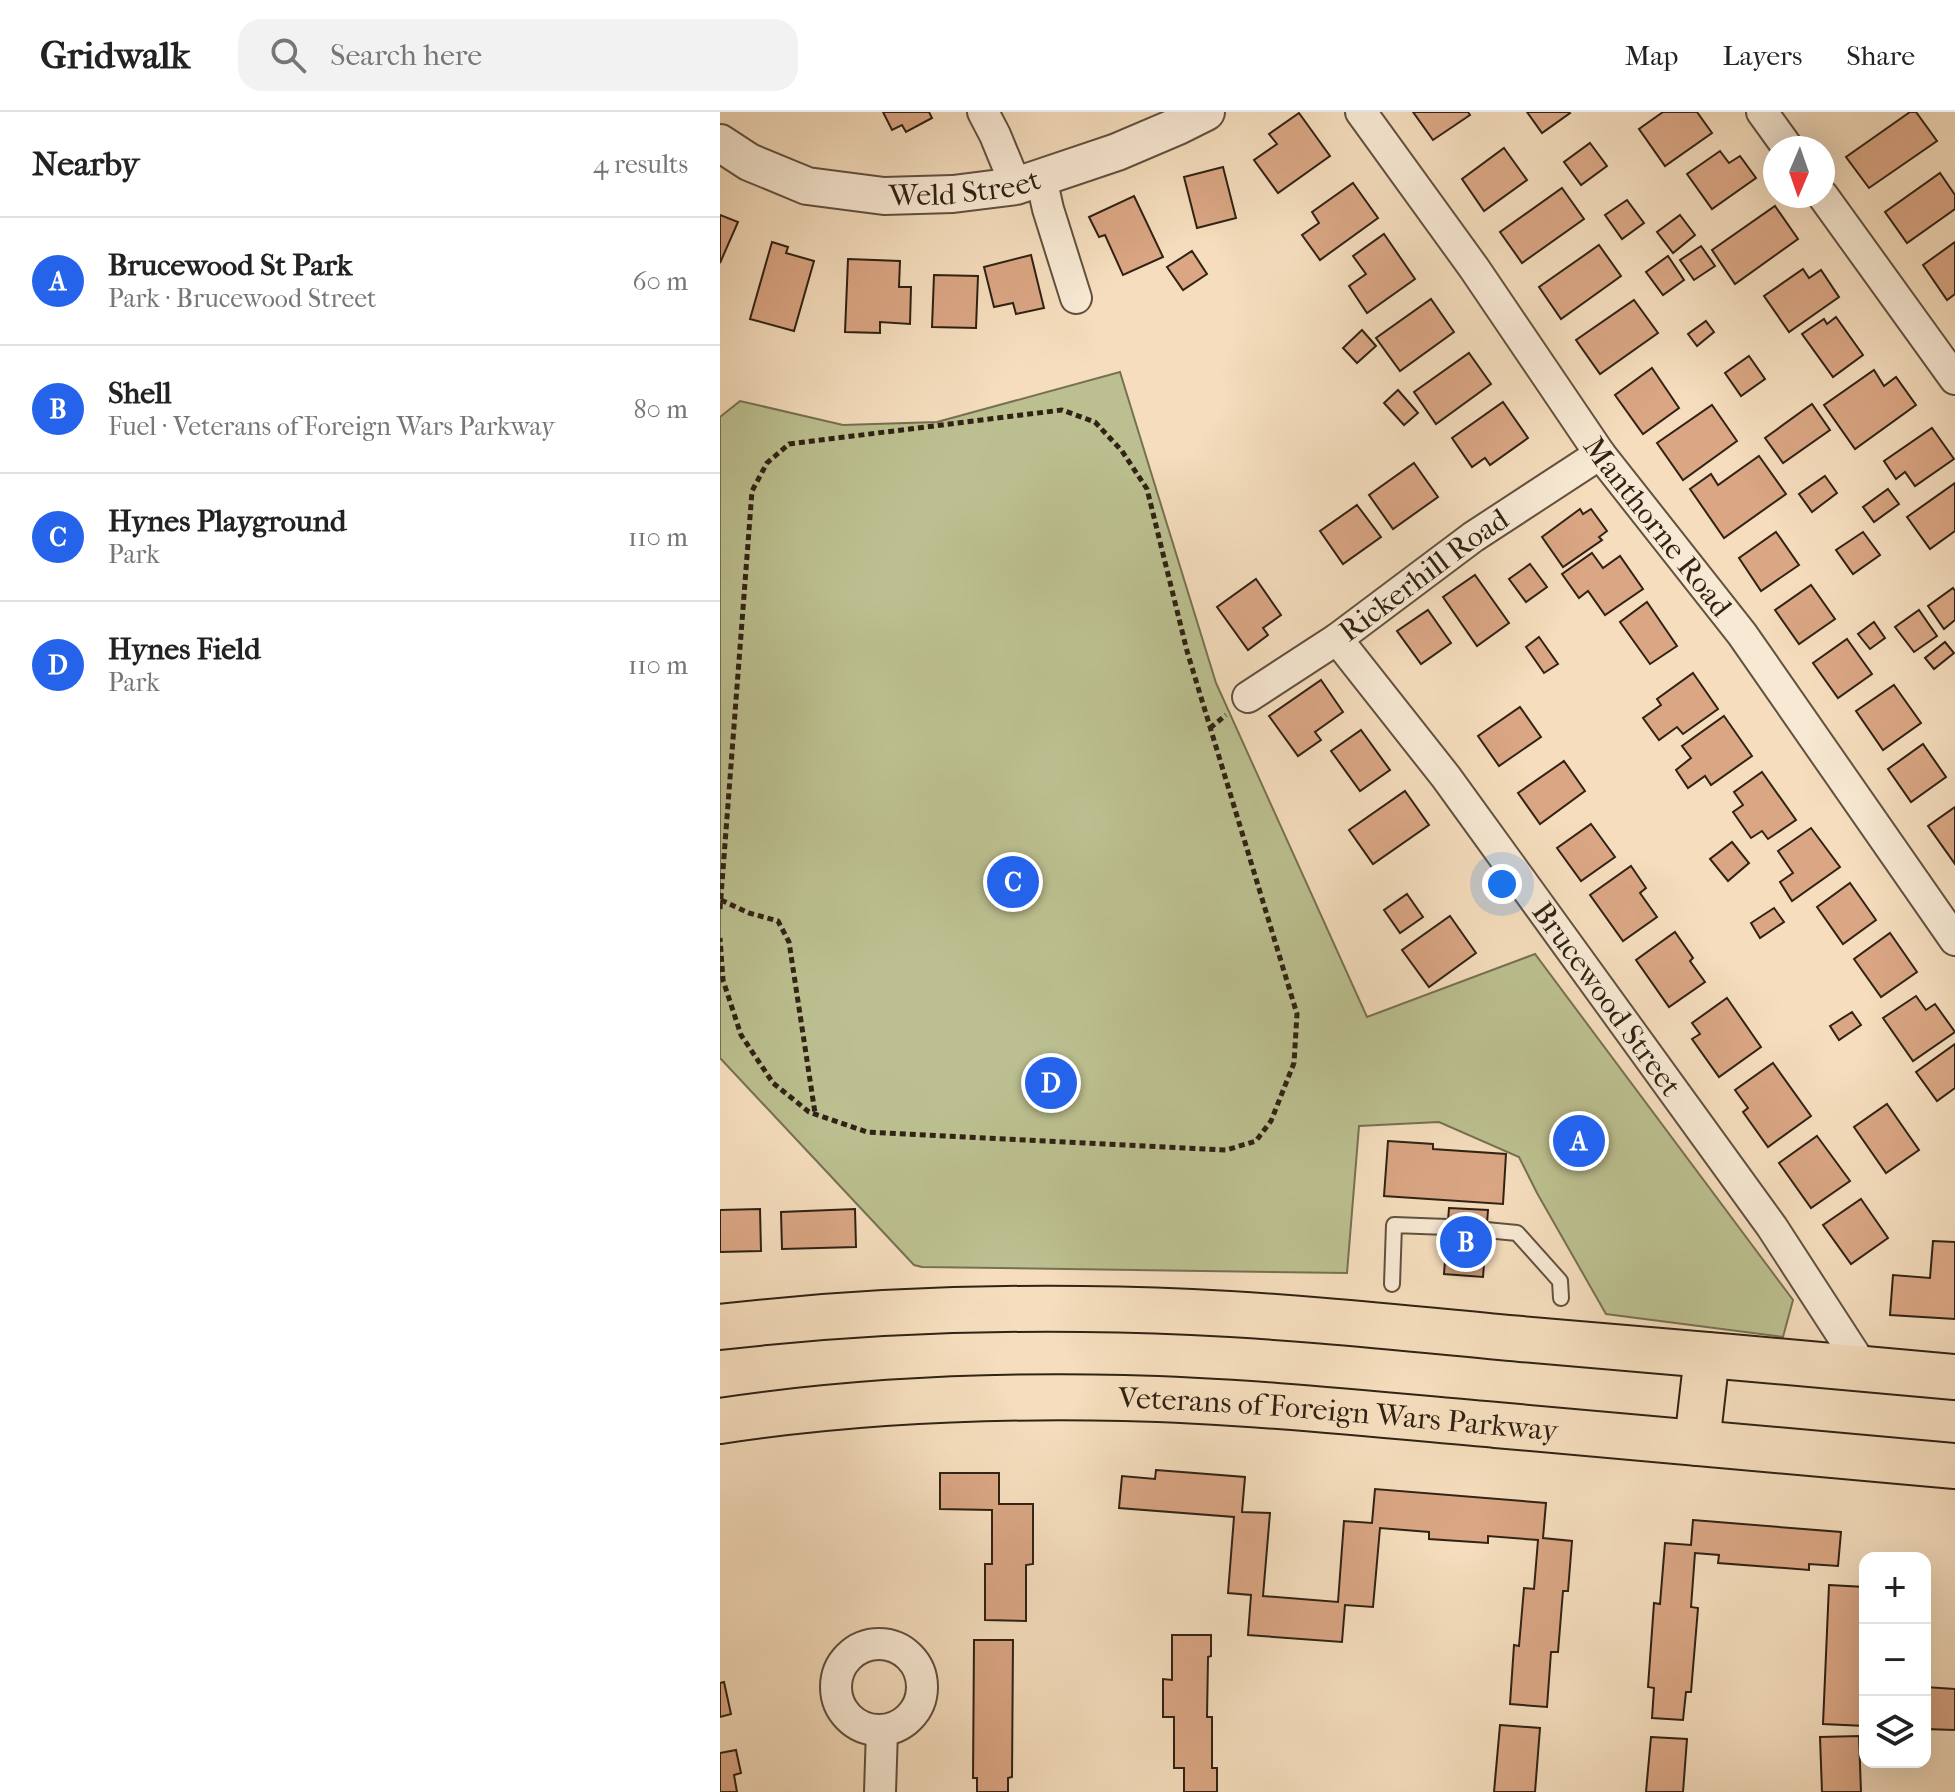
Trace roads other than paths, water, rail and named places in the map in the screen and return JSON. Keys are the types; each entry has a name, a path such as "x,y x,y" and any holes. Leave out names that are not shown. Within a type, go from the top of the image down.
{"highway":[{"path":"720,1327 919,1312 1140,1310 1302,1319 1955,1377"},
{"path":"1697,1443 1707,1355"},
{"name":"Veterans of Foreign Wars Parkway","path":"720,1421 958,1400 1124,1398 1287,1407 1955,1466"}],"street":[{"path":"983,112 995,135 1048,209 1076,298"},
{"name":"Weld Street","path":"720,143 749,162 807,186 884,196 953,194 1028,182 1117,152 1206,112"},
{"name":"Manthorne Road","path":"1361,112 1474,268 1600,454 1742,634 1955,940"},
{"path":"1762,112 1779,136"},
{"path":"1832,208 1955,379"},
{"name":"Rickerhill Road","path":"1248,697 1337,639 1473,537 1600,454"},
{"name":"Brucewood Street","path":"1337,639 1446,777 1772,1227 1864,1369"},
{"path":"880,1792 882,1730"}],"lane":[{"path":"1392,1284 1394,1225 1447,1227"},
{"path":"1486,1230 1517,1233 1560,1281 1561,1298"}],"place":[{"name":"Hynes Playground","path":"1013,882"},
{"name":"Hynes Field","path":"1051,1083"},
{"name":"Brucewood St Park","path":"1579,1141"},
{"name":"Shell","path":"1466,1242"}]}
